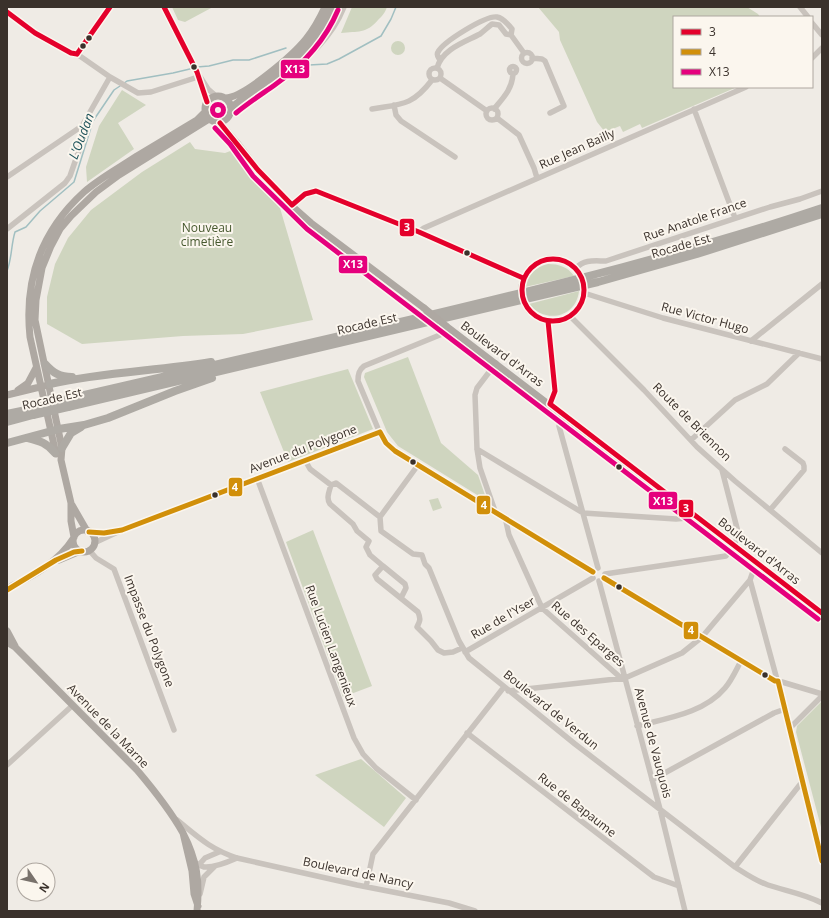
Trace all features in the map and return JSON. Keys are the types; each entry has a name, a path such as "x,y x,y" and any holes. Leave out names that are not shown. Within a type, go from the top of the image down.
{"highway":[{"name":"Rocade Est","path":"7,422 32,412 243,359 563,283 702,245 822,208"},
{"name":"Rocade Est","path":"67,403 225,371 598,282 696,254 822,214"},
{"path":"50,384 83,377 183,366 235,358 243,359"},
{"path":"45,364 55,374 60,376 83,377"},
{"path":"7,443 55,430 84,425 132,409 175,391 215,377 225,371"},
{"name":"Rocade Est","path":"7,414 32,412"},
{"path":"62,448 71,433 84,425"},
{"path":"28,438 46,444 55,453"}],"main road":[{"path":"231,108 251,88 295,52 311,33 325,7"},
{"path":"86,551 76,548 74,545 71,521 71,503 61,460 62,448 40,387 30,337 28,301 36,265 43,247 55,225 74,202 99,181 197,120 205,112 209,99 216,96 225,98 236,96 286,69 301,56 320,32 332,7"},
{"path":"205,112 209,120 214,122 220,122 228,118 231,108 225,98"},
{"name":"Boulevard d'Arras","path":"228,118 237,143"},
{"path":"61,460 55,453 55,430 50,384 35,320 36,300 42,268 51,246 60,229 79,207 96,192 209,120"},
{"name":"Boulevard d'Arras","path":"220,122 258,170 292,205 324,232 822,613"},
{"path":"7,394 25,386 36,368"},
{"path":"7,394 50,384"},
{"path":"7,590 52,563 72,554 86,551 94,543 94,537 88,531 71,503"},
{"path":"52,563 66,550 80,531 88,531"},
{"path":"7,597 20,582"},
{"path":"7,631 15,647"},
{"name":"Avenue de la Marne","path":"7,642 15,647 154,789 175,819 190,847 199,888 197,909"},
{"name":"Avenue de la Marne","path":"194,864 193,881 197,909"}],"street":[{"path":"77,54 110,7"},
{"path":"164,7 197,74 207,102"},
{"path":"251,88 286,73 301,63 330,31 344,7"},
{"path":"800,7 807,16"},
{"path":"7,12 35,33 71,53 77,54 102,70 110,78 138,93 151,92 197,74"},
{"path":"440,60 437,56 439,50 449,41 483,20 498,17 510,26 512,29 511,35"},
{"path":"437,68 440,60 463,41 481,33 492,24 499,25 506,34 511,35 524,53 528,53 532,58 542,59 545,62 564,106 550,113"},
{"path":"813,24 822,35"},
{"path":"813,57 822,48"},
{"path":"494,109 506,95 510,87 514,71 522,61 522,56 524,53"},
{"path":"522,61 529,63 532,58"},
{"path":"432,80 429,76 429,72 432,68 437,68"},
{"path":"437,68 440,71 440,78"},
{"path":"197,74 208,89 216,96"},
{"path":"7,177 82,126 110,78"},
{"path":"372,108 408,102 418,96 432,80 437,80 440,78"},
{"path":"440,78 487,111"},
{"name":"Rue Jean Bailly","path":"418,232 537,178 744,88"},
{"path":"394,105 396,114 401,121 454,157"},
{"path":"487,111 489,108 494,109 498,113 497,118"},
{"path":"694,109 735,218"},
{"path":"487,111 485,114 488,119 492,120 497,118"},
{"path":"497,118 519,135 537,178"},
{"path":"7,229 65,183 70,176 84,136 82,126"},
{"path":"292,205 302,195 309,191 316,191 418,232 523,278"},
{"name":"Rue Anatole France","path":"576,268 584,262 606,261 735,218 770,207 800,200 822,191"},
{"path":"550,258 564,260 576,268 583,280 584,293 579,306 570,316 563,319 548,321 541,319 529,311 523,299 521,286 523,278 536,263 550,258"},
{"path":"751,341 822,284"},
{"name":"Rue Victor Hugo","path":"584,293 663,318 822,359"},
{"name":"Route de Briennon","path":"570,316 644,390 691,440 722,469 822,553"},
{"path":"548,321 554,391 550,404"},
{"path":"449,328 364,366 358,374 358,381 386,443 395,451 439,479 596,570 603,570 600,578 775,681 822,695 790,728"},
{"path":"691,440 735,400 767,384 799,353"},
{"path":"495,511 480,468 477,449 474,395 477,388 496,363"},
{"path":"564,415 559,426 583,513 596,570"},
{"name":"Avenue du Polygone","path":"94,543 122,530 380,432"},
{"path":"477,449 583,513 676,519 697,517"},
{"path":"770,510 804,470 802,463 785,449"},
{"path":"305,460 310,469 331,485"},
{"path":"331,485 336,483 380,517 418,465"},
{"path":"722,469 738,532 734,546"},
{"name":"Rue Lucien Langenieux","path":"257,478 354,738 363,754 376,768 416,800"},
{"path":"331,485 328,495 330,504 354,524 357,531 369,541 366,547 370,555 405,584 406,588 401,598 375,576 383,566"},
{"name":"Boulevard de Verdun","path":"380,517 381,531 414,554 422,555 425,564 429,568 463,650 469,658 506,689 735,867 750,877 768,885 795,892 822,903"},
{"name":"Rue des Eparges","path":"505,517 509,535 542,608 623,678"},
{"name":"Avenue du Polygone","path":"88,531 104,533 122,530"},
{"name":"Rue de l'Yser","path":"401,598 418,612 420,621 417,627 438,650 444,653 453,652 463,650 600,578 726,556 734,546"},
{"name":"Impasse du Polygone","path":"86,551 114,569 174,730"},
{"path":"366,887 373,854 467,733 506,689 623,678 682,653 702,637 750,580 756,563"},
{"name":"Avenue de Vauquois","path":"596,570 600,578 623,678 638,726 685,911"},
{"path":"750,580 778,681 822,861"},
{"path":"7,636 15,647"},
{"path":"638,726 688,713 711,701 725,688 741,661"},
{"path":"7,766 73,705"},
{"path":"652,780 774,713 785,709"},
{"name":"Rue de Bapaume","path":"467,733 654,877 678,886"},
{"path":"735,867 802,782"},
{"name":"Boulevard de Nancy","path":"175,819 199,839 219,852 237,858 475,911"},
{"path":"194,864 219,852"},
{"path":"194,864 203,867 215,866 237,858"},
{"path":"193,881 194,864"},
{"path":"197,909 204,877 215,866"}],"green space":[{"path":"172,7 213,7 185,22 178,20"},
{"path":"352,7 387,7 382,16 370,28 361,31 341,33"},
{"path":"538,7 747,7 759,16 673,16 673,88 735,88 642,128 640,124 623,132 620,126 605,132 597,122 560,40 559,32"},
{"path":"398,41 403,43 405,48 403,53 398,55 393,53 391,48 393,43"},
{"path":"122,90 146,105 118,123 134,149 87,182 86,167 99,126"},
{"name":"Nouveau cimetière","path":"190,142 195,149 225,153 233,150 240,161 280,208 313,320 243,334 183,336 82,344 47,324 47,297 55,264 68,238 91,210 142,172"},
{"path":"548,264 563,267 569,270 574,276 525,287 528,278 536,269"},
{"path":"579,291 577,300 572,307 559,315 551,316 543,314 529,304"},
{"path":"408,357 441,443 478,475 487,501 398,446 387,432 364,377 365,373"},
{"path":"348,369 373,429 288,462 260,392"},
{"path":"438,498 442,508 433,511 429,500"},
{"path":"313,530 372,686 343,697 286,542"},
{"path":"822,701 822,831 796,732 797,726"},
{"path":"361,759 406,798 384,827 315,775"}],"waterway":[{"name":"L'Oudan","path":"309,65 327,64 381,36 396,7"},
{"name":"L'Oudan","path":"197,67 209,66 233,60 249,60 286,48"},
{"name":"L'Oudan","path":"123,84 127,81 194,68"},
{"name":"L'Oudan","path":"7,271 15,232 26,227 40,211 74,182 93,121 114,90 120,86"}],"transit line":[{"name":"3","path":"77,54 110,7"},
{"name":"3","path":"164,7 197,72 207,102"},
{"name":"X13","path":"236,113 296,68 313,51 327,32 338,10"},
{"name":"3","path":"7,12 35,33 71,53 77,54"},
{"name":"X13","path":"216,105 220,105 222,106 223,110 222,114 216,115 213,112 213,108 216,105"},
{"name":"3","path":"220,123 258,170 292,205"},
{"name":"X13","path":"215,128 230,144 253,176 307,229 818,619"},
{"name":"3","path":"292,205 305,194 316,191 419,232 523,278"},
{"name":"3","path":"547,259 559,259 575,268 582,278 584,290 582,302 575,312 559,321 547,321 536,316 527,307 522,296 522,284 527,273 536,264 547,259"},
{"name":"3","path":"548,321 555,391 550,404"},
{"name":"3","path":"550,404 822,613"},
{"name":"4","path":"380,432 386,443 395,451 593,572"},
{"name":"4","path":"89,532 104,533 122,530 380,432"},
{"name":"4","path":"7,590 56,560 74,552 82,551"},
{"name":"4","path":"604,578 775,681 778,681"},
{"name":"4","path":"778,681 822,861"}]}
